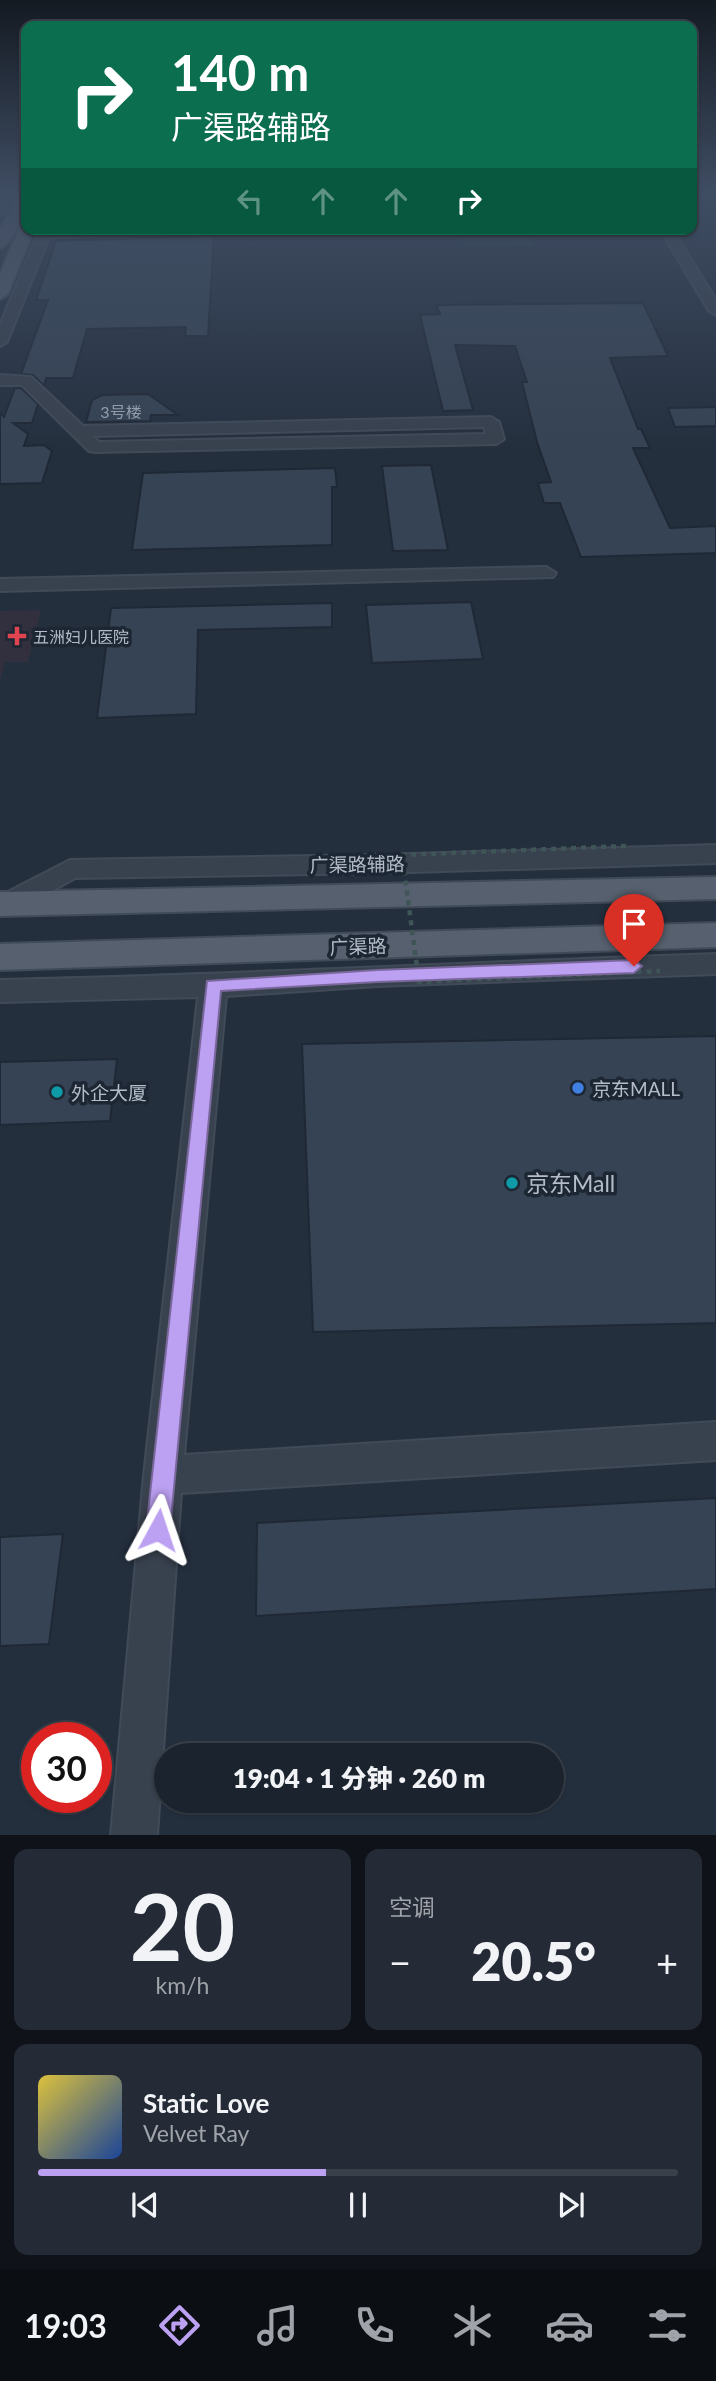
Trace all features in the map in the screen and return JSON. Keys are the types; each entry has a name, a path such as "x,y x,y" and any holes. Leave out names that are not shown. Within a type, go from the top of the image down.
{"main road":[{"path":"4,904 716,888"},
{"name":"广渠路","path":"0,957 716,935"}],"street":[{"path":"0,342 27,277"},
{"path":"694,277 716,311"},
{"path":"696,280 716,280"},
{"path":"0,380 26,380 80,431 95,453 496,439 491,422 80,431"},
{"name":"广渠路辅路","path":"4,904 70,869 378,864 716,854"},
{"path":"0,991 213,986 377,976 716,964"},
{"path":"0,972 73,973 139,987"},
{"path":"134,1835 163,1475 213,986"},
{"path":"163,1475 716,1441"}],"lane":[{"path":"0,585 546,573"}],"path":[{"path":"626,846 402,855 419,982 660,971"}],"shaded area":[{"name":"五洲妇儿医院","path":"41,610 28,662 5,662 0,681 0,611"}],"building":[{"path":"44,277 212,277 208,336 185,336 186,327 87,329 73,378 46,378 44,386 33,375 21,374 48,300 36,300"},
{"path":"643,303 668,356 610,358 638,429 641,429 650,448 633,448 670,528 716,526 716,553 581,557 560,503 544,503 538,483 551,482 537,442 522,382 527,382 515,346 455,345 473,410 443,411 420,315 440,314 436,305"},
{"path":"15,388 21,388 38,404 32,423 13,423 28,434 24,446 44,445 52,451 42,483 0,484 0,413 4,417"},
{"path":"148,394 178,415 151,415 150,421 86,422 92,400 102,395"},
{"path":"716,407 716,426 675,427 668,408"},
{"path":"431,465 448,550 393,551 382,466"},
{"path":"335,468 337,487 332,487 332,545 132,550 143,473"},
{"path":"471,602 483,659 372,663 366,605"},
{"path":"332,603 332,627 198,630 196,714 97,718 111,608"},
{"name":"京东Mall","path":"716,1036 716,1323 313,1332 302,1044"},
{"name":"外企大厦","path":"117,1059 110,1121 0,1125 0,1062"},
{"path":"716,1498 716,1589 256,1616 257,1523"},
{"path":"63,1534 49,1644 0,1646 0,1537"}],"place":[{"name":"五洲妇儿医院","path":"17,636"},
{"name":"京东MALL","path":"578,1088"},
{"name":"外企大厦","path":"57,1092"},
{"name":"京东Mall","path":"512,1183"}],"route":[{"path":"158,1530 213,986 377,976 634,966"}]}
